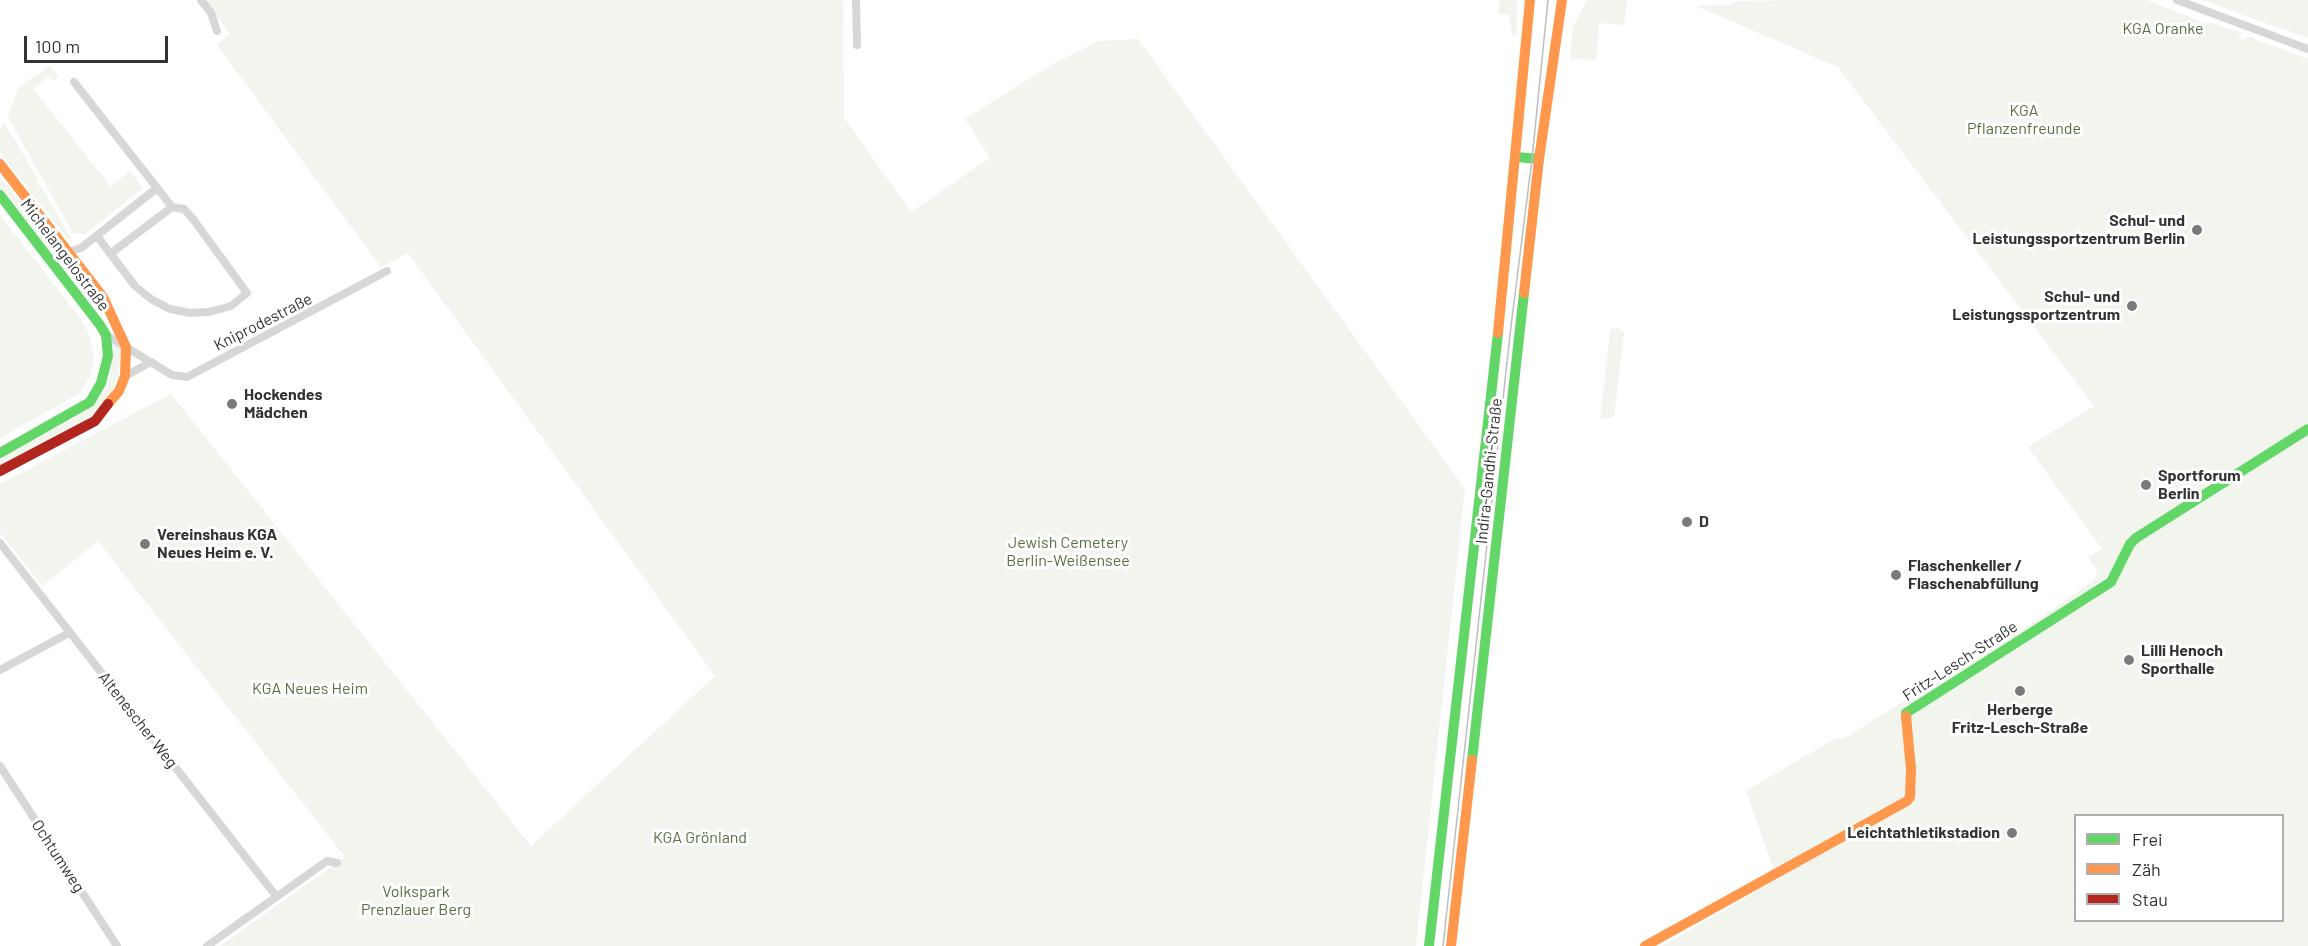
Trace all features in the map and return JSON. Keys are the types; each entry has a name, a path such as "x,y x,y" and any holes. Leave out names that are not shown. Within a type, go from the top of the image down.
{"main road":[{"name":"Indira-Gandhi-Straße","path":"1429,946 1516,157 1530,0"},
{"name":"Indira-Gandhi-Straße","path":"1451,946 1539,159 1562,0"},
{"path":"1516,157 1539,159"},
{"name":"Michelangelostraße","path":"0,164 103,297 126,347"},
{"name":"Michelangelostraße","path":"0,195 81,298 106,335 106,370 95,394 82,408 0,453"},
{"path":"0,471 95,421 115,398 125,375 126,347"},
{"name":"Fritz-Lesch-Straße","path":"1645,946 1907,801 1910,797 1911,769 1906,712 2111,582 2130,544 2136,538 2308,429"}],"street":[{"path":"201,0 211,13 217,32"},
{"path":"856,0 857,45"},
{"path":"2177,0 2308,49"},
{"path":"74,82 172,207 184,209 193,219 248,293 245,297 220,310 200,313 180,312 161,305 142,293 97,236"},
{"name":"Michelangelostraße","path":"68,252 81,248 157,188"},
{"path":"110,254 172,207"},
{"name":"Kniprodestraße","path":"106,335 172,375 187,377 387,272"},
{"path":"125,375 151,362"},
{"name":"Altenescher Weg","path":"0,543 276,896"},
{"path":"0,670 69,633"},
{"name":"Ochtumweg","path":"0,766 117,946"},
{"path":"207,946 327,861 337,863"}],"green space":[{"name":"Jewish Cemetery Berlin-Weißensee","path":"205,0 843,0 844,118 911,212 990,158 965,119 1053,64 1099,41 1138,39 1465,489 1416,946 220,946 345,857 98,541 42,586 0,533 0,484 171,394 531,846 715,676 408,253 381,267 217,45 230,34"},
{"path":"1500,0 1517,0 1517,35 1512,35 1509,15 1498,14"},
{"path":"1587,0 1627,0 1624,25 1599,23 1596,60 1570,59 1573,27"},
{"name":"Sportforum Berlin","path":"1798,0 2147,0 2208,24 2210,22 2241,33 2239,38 2245,40 2247,36 2308,59 2308,946 1662,946 1780,878 1772,865 1746,791 1838,737 1841,740 2039,619 2095,579 2097,570 2088,557 2102,549 2028,447 2094,406 1838,67 1696,6 1728,5 1739,1"},
{"name":"KGA Oranke","path":"2204,0 2308,0 2308,38 2243,15"},
{"path":"50,66 59,77 54,81 50,76 47,77 33,89 111,187 130,170 143,188 85,234 73,233 8,117 18,88"},
{"path":"4,122 37,178 39,187 41,186 73,242 68,239 0,153 0,128"},
{"path":"0,178 61,250 54,255 0,187"},
{"path":"0,215 77,314 88,332 94,356 91,375 80,393 0,438"},
{"path":"1613,328 1619,328 1624,333 1614,417 1600,420 1610,331"},
{"path":"114,341 121,349 117,379 109,396 98,410 80,424 0,466 0,457 75,418 99,398 110,376"}],"tram line":[{"path":"1443,946 1548,0"}],"traffic: fast":[{"path":"1516,157 1539,159"},
{"path":"0,195 100,325 106,335 108,356 101,383 90,402 0,453"},
{"path":"1472,760 1524,293"},
{"path":"1429,946 1498,333"},
{"path":"1906,716 1906,713 2111,582 2130,544 2136,538 2308,429"}],"traffic: slow":[{"path":"1498,333 1530,0"},
{"path":"1524,293 1539,159 1562,0"},
{"path":"0,164 103,297 126,347 125,376 119,391 108,404"},
{"path":"1645,946 1907,801 1910,797 1911,769 1906,716"},
{"path":"1451,946 1472,760"}],"traffic: jam":[{"path":"0,471 95,421 108,404"}],"place":[{"name":"Schul- und Leistungssportzentrum Berlin","path":"2197,230"},
{"name":"Schul- und Leistungssportzentrum","path":"2132,306"},
{"name":"Hockendes Mädchen","path":"232,404"},
{"name":"Sportforum Berlin","path":"2146,485"},
{"name":"D","path":"1687,522"},
{"name":"Vereinshaus KGA Neues Heim e. V.","path":"145,544"},
{"name":"Flaschenkeller / Flaschenabfüllung","path":"1896,575"},
{"name":"Lilli Henoch Sporthalle","path":"2129,660"},
{"name":"Herberge Fritz-Lesch-Straße","path":"2020,691"},
{"name":"Leichtathletikstadion","path":"2012,833"}],"park label":[{"name":"KGA Pflanzenfreunde","path":"2024,120"},
{"name":"KGA Neues Heim","path":"310,689"},
{"name":"KGA Grönland","path":"700,838"},
{"name":"Volkspark Prenzlauer Berg","path":"416,901"}]}
